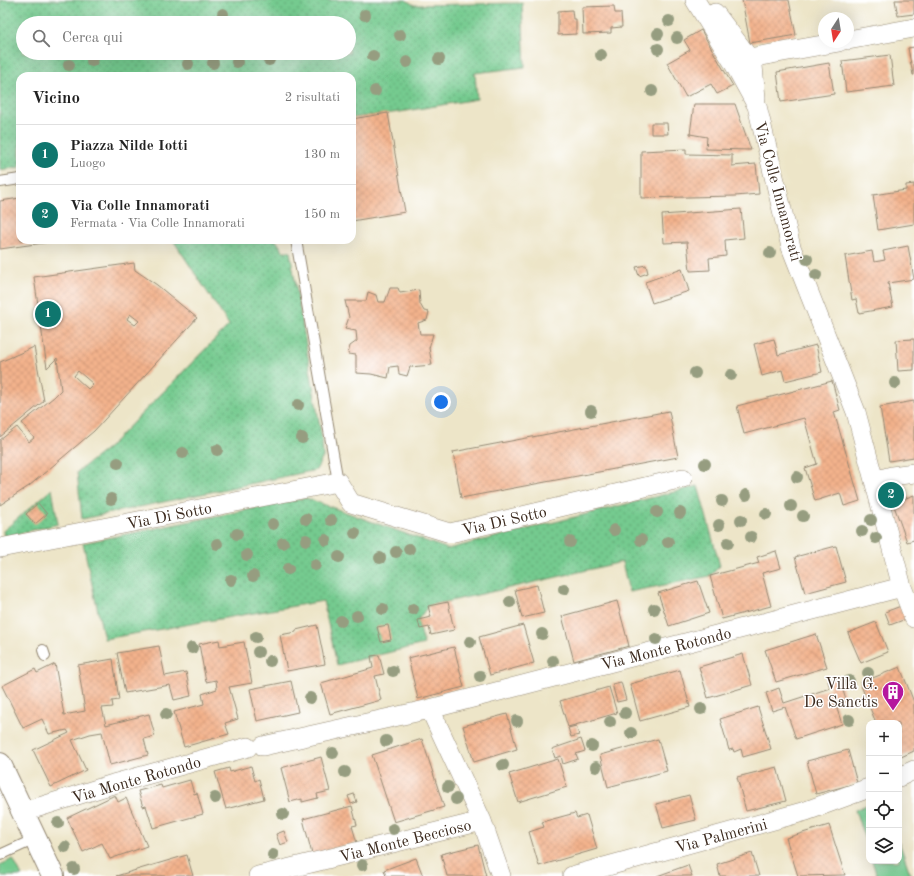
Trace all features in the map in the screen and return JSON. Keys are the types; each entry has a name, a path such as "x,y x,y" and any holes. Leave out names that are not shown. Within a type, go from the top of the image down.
{"street":[{"path":"695,1 706,2 749,58 753,66 757,106"},
{"name":"Via Colle Innamorati","path":"695,1 733,62 757,106 791,247 856,412 874,481 914,618"},
{"path":"854,39 914,28"},
{"path":"749,58 818,46"},
{"path":"874,481 892,476 914,473"},
{"name":"Via Di Sotto","path":"0,548 35,547 338,482 352,503 450,533 683,478"},
{"name":"Via Monte Rotondo","path":"23,812 113,784 255,747 430,709 907,590"},
{"path":"430,709 482,821 502,876"},
{"path":"0,764 53,876"},
{"path":"902,776 914,770"},
{"name":"Via Palmerini","path":"572,876 806,811 866,789"},
{"name":"Via Monte Beccioso","path":"258,876 482,821"}],"lane":[{"path":"0,182 16,180"},
{"name":"Via Di Sotto","path":"297,244 338,482"},
{"path":"0,855 36,839"}],"green space":[{"path":"0,0 406,0 414,5 522,3 525,67 475,73 477,99 400,112 356,118 356,72 16,72 16,168 0,170"},
{"path":"176,244 279,244 283,251 290,251 322,439 323,457 316,470 82,519 77,472 109,447 229,325"},
{"path":"698,486 720,566 710,576 629,592 622,562 428,606 418,620 424,644 337,665 323,601 104,639 83,543 306,498 448,549"},
{"path":"52,489 58,524 4,537 3,531"},
{"path":"866,805 866,843 855,810"},
{"path":"902,850 911,876 877,876 873,864 902,864"},
{"path":"13,859 22,876 0,876 0,865"}],"building":[{"path":"742,0 789,0 796,35 750,43"},
{"path":"895,0 914,0 914,14 898,16"},
{"path":"614,6 615,13 621,13 622,27 611,28 611,33 583,34 582,7"},
{"path":"572,10 573,19 576,19 576,34 558,35 558,11"},
{"path":"701,30 733,86 717,94 711,84 686,97 667,63 690,50 684,40"},
{"path":"914,47 914,75 913,75 908,48"},
{"path":"890,55 894,86 846,92 842,61"},
{"path":"829,63 834,94 781,102 777,72"},
{"path":"694,104 735,104 751,150 706,149 707,137 690,134"},
{"path":"388,113 405,212 356,220 356,118"},
{"path":"651,123 667,123 668,134 651,134"},
{"path":"686,149 686,154 732,155 732,166 756,164 759,194 641,198 641,151"},
{"path":"914,184 914,224 878,230 873,195 906,190 906,185"},
{"path":"16,199 16,244 36,244 0,249 0,201"},
{"path":"741,209 744,238 725,240 726,256 709,258 710,270 690,271 687,242 664,243 662,215"},
{"path":"908,246 914,279 888,283 893,307 859,313 856,299 852,300 845,256 872,251 874,262 885,260 883,251"},
{"path":"134,263 135,270 157,285 197,318 94,431 29,486 0,505 0,440 17,427 29,442 34,438 22,423 61,390 57,358 47,368 34,277","holes":["130,314 139,321 135,325 127,319","78,371 93,384 88,389 74,376"]},
{"path":"646,265 648,273 639,276 636,267"},
{"path":"682,269 689,291 652,303 645,282"},
{"path":"390,288 398,288 400,293 419,290 420,304 424,311 429,312 427,320 418,323 420,334 433,334 429,348 432,365 410,367 407,376 399,374 398,366 390,367 388,378 371,374 356,373 356,355 348,354 350,346 357,341 356,331 345,329 349,317 345,301 366,301 368,292 376,295 378,302 385,302"},
{"path":"774,339 778,355 816,345 822,372 785,381 782,370 762,376 754,344"},
{"path":"914,339 914,370 898,371 896,340"},
{"path":"34,347 44,401 0,437 0,362"},
{"path":"832,381 840,410 834,412 860,501 844,506 840,493 815,501 805,468 817,464 804,418 744,434 737,406"},
{"path":"914,401 914,457 889,461 880,407"},
{"path":"669,411 678,457 461,498 453,452"},
{"path":"914,495 914,540 907,542 893,503"},
{"path":"38,503 47,514 35,524 26,514"},
{"path":"836,546 846,582 805,593 795,557"},
{"path":"776,551 781,568 762,573 771,606 722,619 710,576 759,563 757,557"},
{"path":"698,581 709,613 669,626 658,593"},
{"path":"537,585 544,613 522,618 515,590"},
{"path":"617,601 629,646 574,661 562,616"},
{"path":"448,602 454,630 431,635 429,627 420,629 418,620 431,617 428,606"},
{"path":"901,606 906,619 890,625 885,612"},
{"path":"876,622 888,652 861,663 848,633"},
{"path":"317,625 325,664 287,671 280,635 296,632 296,630"},
{"path":"388,625 391,640 381,642 377,627"},
{"path":"523,625 534,663 490,675 479,637"},
{"path":"816,634 827,667 776,682 765,650"},
{"path":"219,640 220,646 244,642 252,683 229,687 238,719 225,723 229,734 184,747 174,712 204,704 202,694 217,689 216,680 206,682 199,644"},
{"path":"159,646 165,676 186,672 191,696 174,700 170,685 125,693 117,653"},
{"path":"454,647 464,687 418,699 408,658"},
{"path":"743,654 752,685 708,698 699,667"},
{"path":"379,655 384,674 375,676 381,700 330,714 321,683 373,668 371,656"},
{"path":"113,659 119,700 112,701 113,707 102,708 106,725 149,714 155,736 144,739 148,755 110,765 102,732 90,734 72,740 86,770 51,787 33,750 69,733 67,730 49,734 42,719 23,728 2,686 35,669 37,673 55,664 64,715 85,711 78,665"},
{"name":"Villa G. De Sanctis","path":"900,667 914,702 914,751 902,757 902,720 875,720 860,683"},
{"path":"680,670 690,707 640,721 630,684"},
{"path":"839,678 846,700 835,703 842,724 796,739 785,707 772,711 766,693 779,688 784,703 830,688 828,681"},
{"path":"291,681 298,712 257,721 250,689"},
{"path":"621,682 626,700 617,702 612,684"},
{"path":"609,687 617,713 568,727 560,701"},
{"path":"758,707 771,749 743,757 741,749 734,752 733,749 729,750 720,719"},
{"path":"507,714 517,749 474,762 463,726"},
{"path":"576,726 579,735 571,737 568,728"},
{"path":"422,739 444,807 394,822 372,755"},
{"path":"581,739 585,751 576,754 578,759 563,764 561,756 555,758 552,749"},
{"path":"658,739 667,771 608,787 600,755"},
{"path":"848,750 857,783 816,794 807,761"},
{"path":"321,757 330,791 317,794 318,798 302,802 302,799 290,802 281,768"},
{"path":"558,759 567,787 518,802 509,774"},
{"path":"251,766 255,781 259,779 264,799 226,809 215,772 229,768 230,772"},
{"path":"777,767 786,801 746,811 737,777"},
{"path":"190,780 194,794 197,793 203,814 153,828 146,806 143,807 138,791 161,785 162,788"},
{"path":"354,794 357,802 351,804 348,796"},
{"path":"115,795 118,802 126,798 147,846 110,859 102,843 83,852 67,818"},
{"path":"689,795 696,820 663,828 656,804"},
{"path":"352,806 357,825 352,826 357,843 312,854 303,819"},
{"path":"575,813 577,818 587,815 597,849 539,866 529,832 544,827 542,822"},
{"path":"829,825 845,875 798,876 786,838"},
{"path":"284,831 288,842 280,845 276,834"},
{"path":"478,845 486,876 447,876 441,854"},
{"path":"752,853 759,876 720,876 717,864"},
{"path":"187,855 193,876 116,876"},
{"path":"416,858 423,876 386,876 384,870"},
{"path":"688,865 692,876 657,876"}],"place":[{"name":"Piazza Nilde Iotti","path":"48,314"},
{"name":"Via Colle Innamorati","path":"891,495"},
{"name":"Villa G. De Sanctis","path":"893,712"}]}
